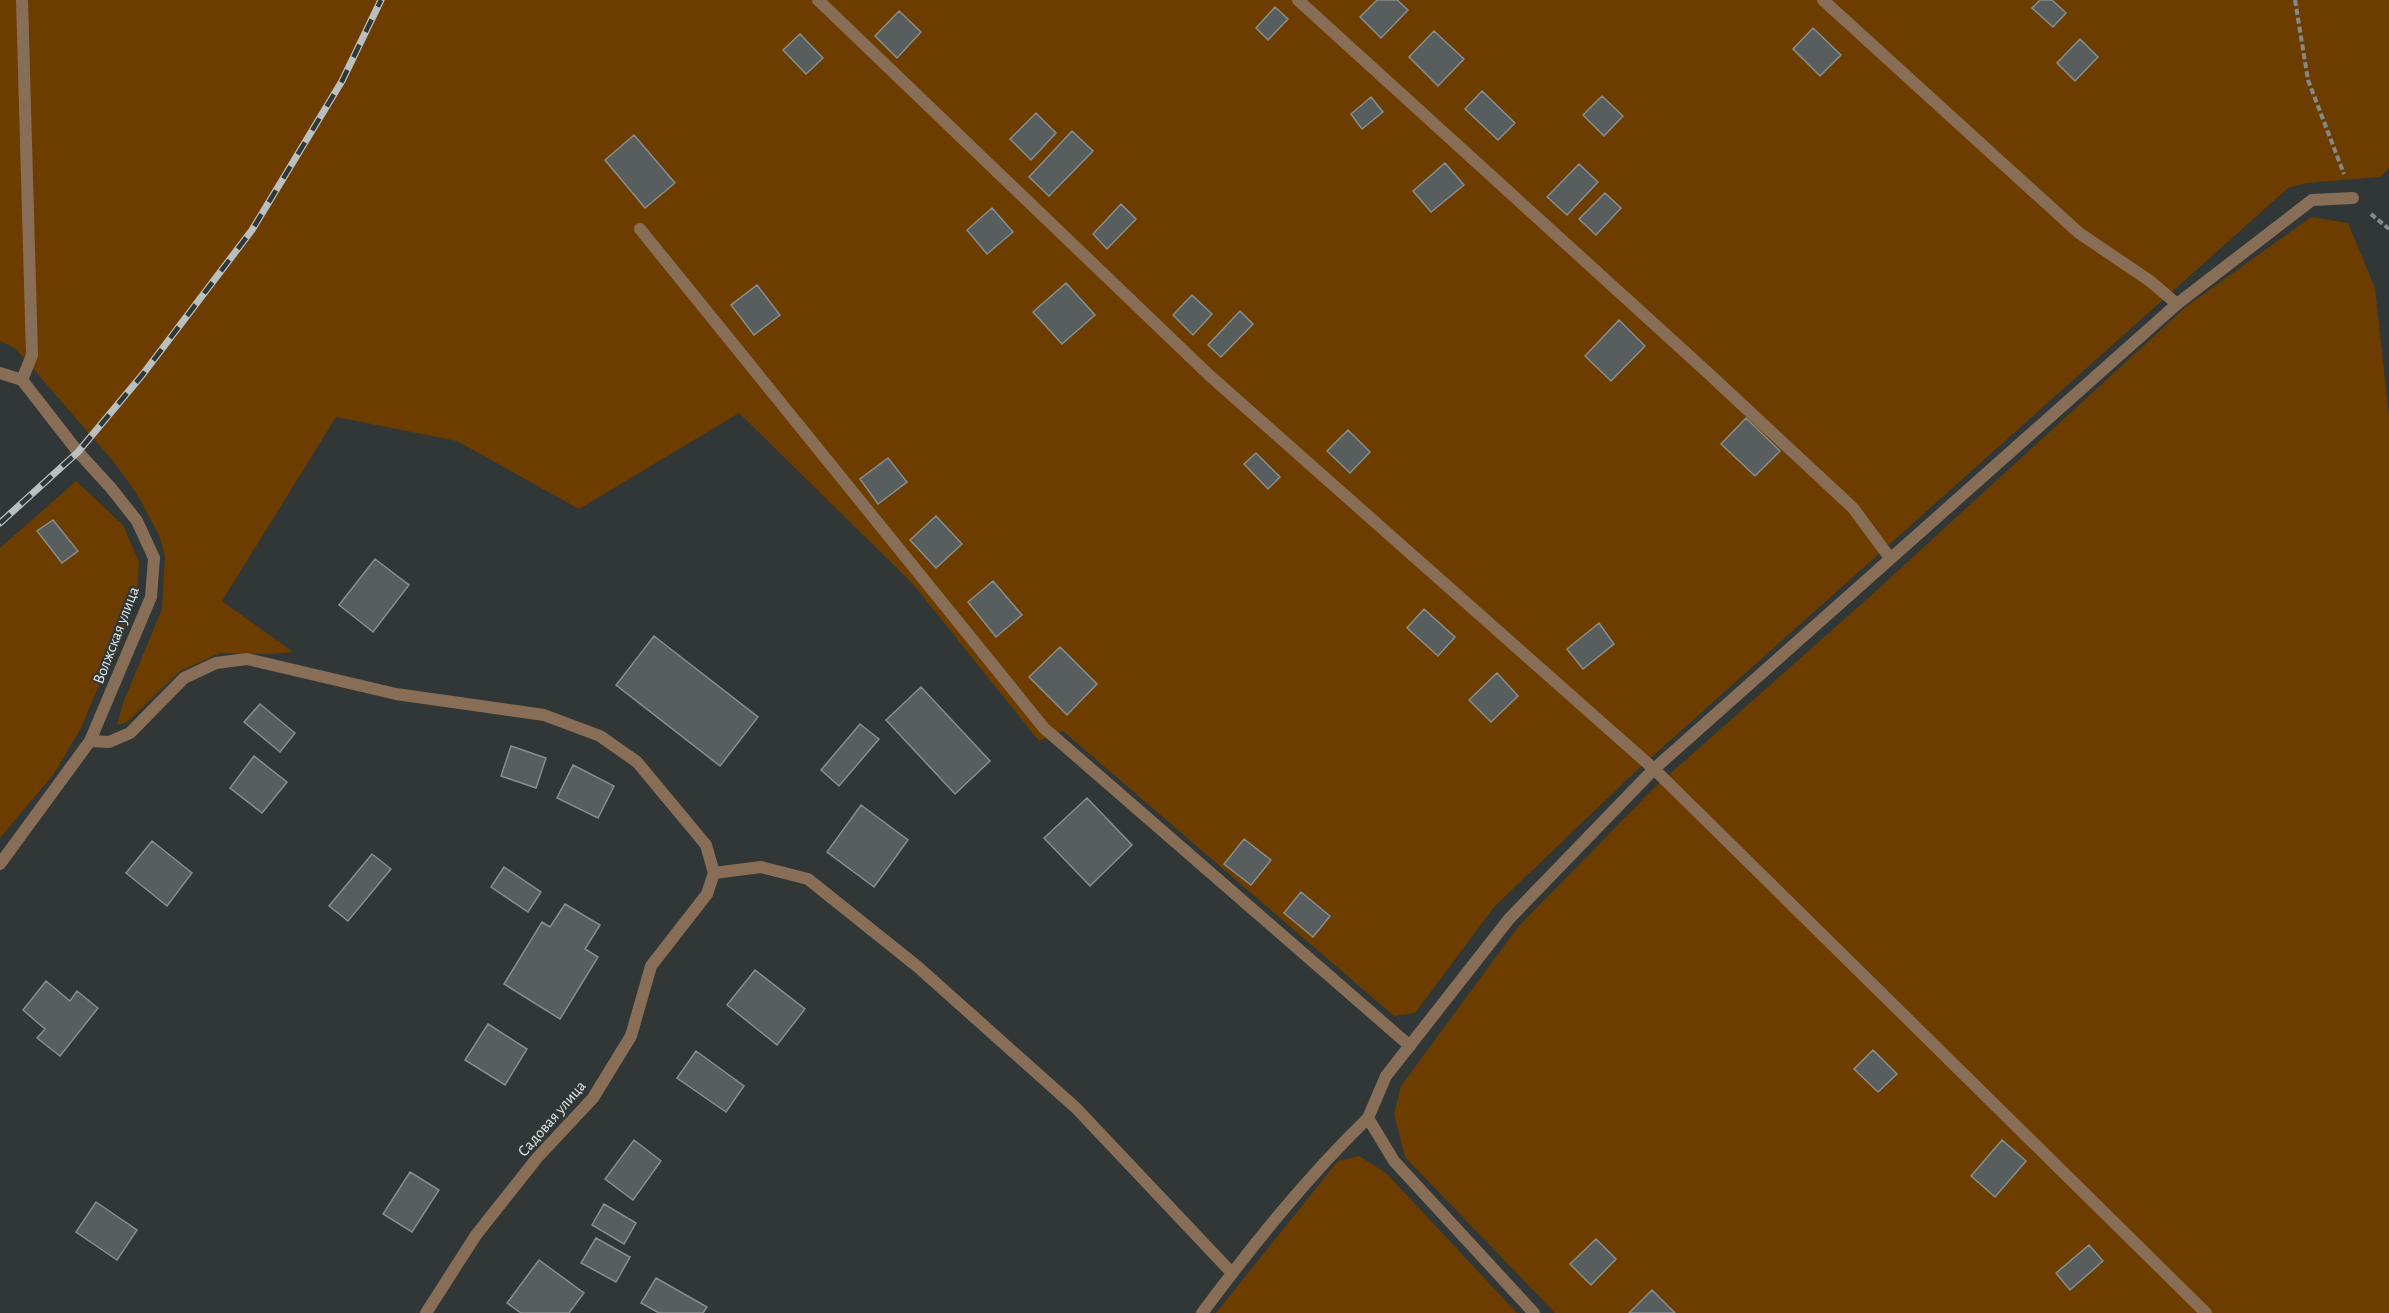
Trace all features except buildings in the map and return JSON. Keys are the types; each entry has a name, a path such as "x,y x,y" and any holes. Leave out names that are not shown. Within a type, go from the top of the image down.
{"street":[{"path":"0,373 22,380 32,355 22,0"},
{"path":"818,0 1209,375 1654,769 2206,1313"},
{"path":"1298,0 1853,508 1890,558"},
{"path":"1823,0 2079,233 2150,282 2177,304"},
{"path":"1202,1313 1332,1153 1368,1118 1386,1076 1509,919 1654,769 2177,304 2312,200 2354,198"},
{"path":"640,229 1044,728 1410,1047"},
{"name":"Волжская улица","path":"0,864 90,741 150,597 154,558 136,521 22,380"},
{"path":"90,741 109,742 130,733 184,678 216,663 247,659 396,694 544,715 600,736 637,762 706,845 714,873 761,867 808,879 918,967 1076,1108 1232,1274"},
{"name":"Садовая улица","path":"426,1313 476,1235 537,1158 593,1098 631,1036 651,966 707,894 714,873"},
{"path":"1368,1118 1394,1161 1534,1313"}],"path":[{"path":"2295,0 2308,80 2354,198 2389,230"}],"shaded area":[{"path":"0,0 2389,0 2389,168 2380,177 2306,183 2288,188 1637,770 1494,907 1415,1013 1394,1016 1063,731 1039,741 912,583 739,413 579,509 457,441 336,417 222,601 293,652 220,653 180,671 127,722 117,725 123,703 162,609 165,556 159,535 137,494 113,461 15,348 0,341"},
{"path":"2311,217 2348,223 2375,288 2389,417 2389,1313 1555,1313 1405,1157 1394,1114 1401,1086 1518,927 1653,789 1866,600 2187,306"},
{"path":"76,481 123,525 139,562 137,596 80,730 53,775 0,838 0,548"},
{"path":"1359,1156 1386,1173 1517,1313 1216,1313 1338,1161"}],"railway":[{"path":"0,523 78,452 143,374 252,230 342,81 381,0"}]}
